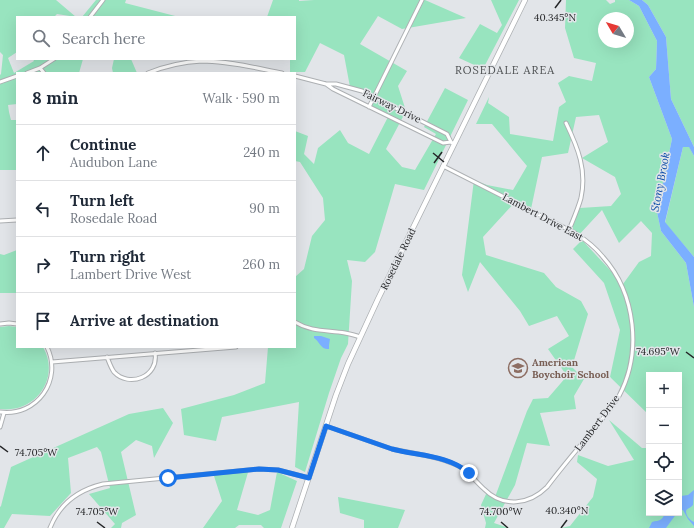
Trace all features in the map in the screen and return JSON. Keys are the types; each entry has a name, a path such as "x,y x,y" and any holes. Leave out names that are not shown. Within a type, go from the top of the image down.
{"street":[{"path":"91,16 103,0"},
{"path":"369,107 422,0"},
{"name":"Rosedale Road","path":"292,528 343,375 360,337 444,166 452,143 525,0"},
{"path":"30,72 40,68 52,60"},
{"path":"151,72 167,66 204,61 228,63 277,72"},
{"path":"40,68 43,72"},
{"path":"0,82 16,76"},
{"name":"Fairway Drive","path":"296,76 326,84 333,89 443,143 452,143 447,134 374,97 333,83 326,84"},
{"path":"566,123 579,154 583,179 581,197 569,230"},
{"name":"Lambert Drive East","path":"444,166 569,230 598,251 610,266 621,285 629,307 632,320 633,345 631,360"},
{"path":"0,221 16,220"},
{"path":"296,322 318,331 344,333 360,337"},
{"path":"0,324 16,324"},
{"path":"0,427 2,412 12,412 31,406 40,398 48,387 52,362 47,348"},
{"path":"162,348 162,353"},
{"path":"52,362 211,348"},
{"path":"107,357 112,368 118,375 133,379 144,377 152,371 155,363 155,354"},
{"name":"Lambert Drive","path":"326,426 392,449 434,457 455,464 468,472 489,494 494,497 507,501 520,502 532,498 543,491 612,407 624,386 631,360"},
{"path":"50,528 60,509 73,497 86,490 103,484 259,469 278,470 309,478"}],"green space":[{"path":"0,0 56,0 75,16 57,14 55,16 16,16 16,53 8,58 14,73 34,60 83,60 79,72 16,72 16,104 8,105 11,120 16,120 16,170 0,170 0,75 3,55 0,52"},
{"path":"96,0 126,0 125,3 175,16 83,16"},
{"path":"273,0 425,0 466,18 402,29 378,16 360,44 407,71 398,86 406,111 386,149 402,167 415,170 436,134 424,127 445,88 468,100 424,190 395,184 375,252 365,262 347,260 352,281 348,344 341,358 329,393 305,472 295,467 299,402 222,417 216,441 184,435 181,409 234,395 265,383 268,348 296,348 296,276 304,269 312,236 325,220 323,198 300,162 296,161 296,131 308,136 304,154 314,164 318,148 340,130 348,143 369,154 388,117 368,106 373,95 350,87 344,55 320,43 305,72 290,72 290,60 296,60 296,16 267,16"},
{"path":"491,0 519,0 483,69 459,58 480,24 497,33 502,25"},
{"path":"566,0 606,0 610,4 615,2 615,0 629,0 639,6 657,41 656,69 649,77 672,139 657,212 661,231 686,263 694,307 694,528 561,528 570,526 593,497 597,479 577,462 578,455 608,466 634,460 609,420 642,448 646,448 646,516 682,516 682,372 646,372 646,412 610,377 620,330 604,283 573,249 582,240 623,284 639,262 651,256 652,233 641,221 619,243 602,210 577,237 569,231 580,208 611,206 621,194 615,177 582,158 608,142 599,115 576,117 568,153 542,157 531,209 516,201 483,237 486,255 544,273 556,287 581,301 588,314 572,367 584,379 574,396 576,409 540,413 550,446 527,443 515,485 494,523 509,528 485,528 486,523 481,505 487,492 495,497 527,411 533,399 548,398 567,376 548,349 569,336 557,316 529,326 520,311 480,262 468,292 462,275 474,180 487,185 513,190 527,166 492,124 476,124 489,97 488,103 509,117 510,134 553,141 559,107 566,102 558,83 569,76 592,81 596,63 574,58 565,28"},
{"path":"642,0 694,0 694,147 671,99 666,37 648,5"},
{"path":"114,60 131,60 137,72 113,72"},
{"path":"689,146 694,156 694,257 665,223 683,147"},
{"path":"16,250 16,293 0,293 0,254 4,255"},
{"path":"0,327 16,327 16,348 43,348 48,359 49,370 47,382 41,392 34,400 24,406 13,409 0,409"},
{"path":"163,408 173,423 154,458 152,446 136,440 121,452 136,515 122,523 121,528 111,528 115,524 89,494 110,488 101,452 97,447 68,458 71,493 50,516 12,514 4,528 0,528 0,507 11,467 129,414"},
{"path":"249,469 237,510 258,515 270,510 277,472 297,481 281,528 264,528 261,525 239,525 235,528 203,528 222,501 214,476 229,471"},
{"path":"338,497 405,510 398,528 364,528 364,520 340,513"}],"water":[{"path":"629,0 642,0 648,5 666,37 671,99 694,147 694,156 689,147 683,147 665,222 694,257 694,307 686,263 661,231 657,212 672,139 649,77 656,69 657,41 639,6"},
{"path":"314,336 321,336 330,339 329,349 322,347"},
{"path":"694,490 693,505 686,511 688,518 694,522 694,526 682,510 682,496 688,495"},
{"path":"664,516 675,516 666,528 649,528 652,522 663,518"}],"place":[{"name":"American Boychoir School","path":"518,368"}],"district":[{"name":"ROSEDALE AREA","path":"505,70"}],"route":[{"path":"168,478 259,469 278,470 309,478 326,426 392,449 424,454 445,460 463,468 469,473"}],"water label":[{"name":"Stony Brook","path":"660,182"}]}
